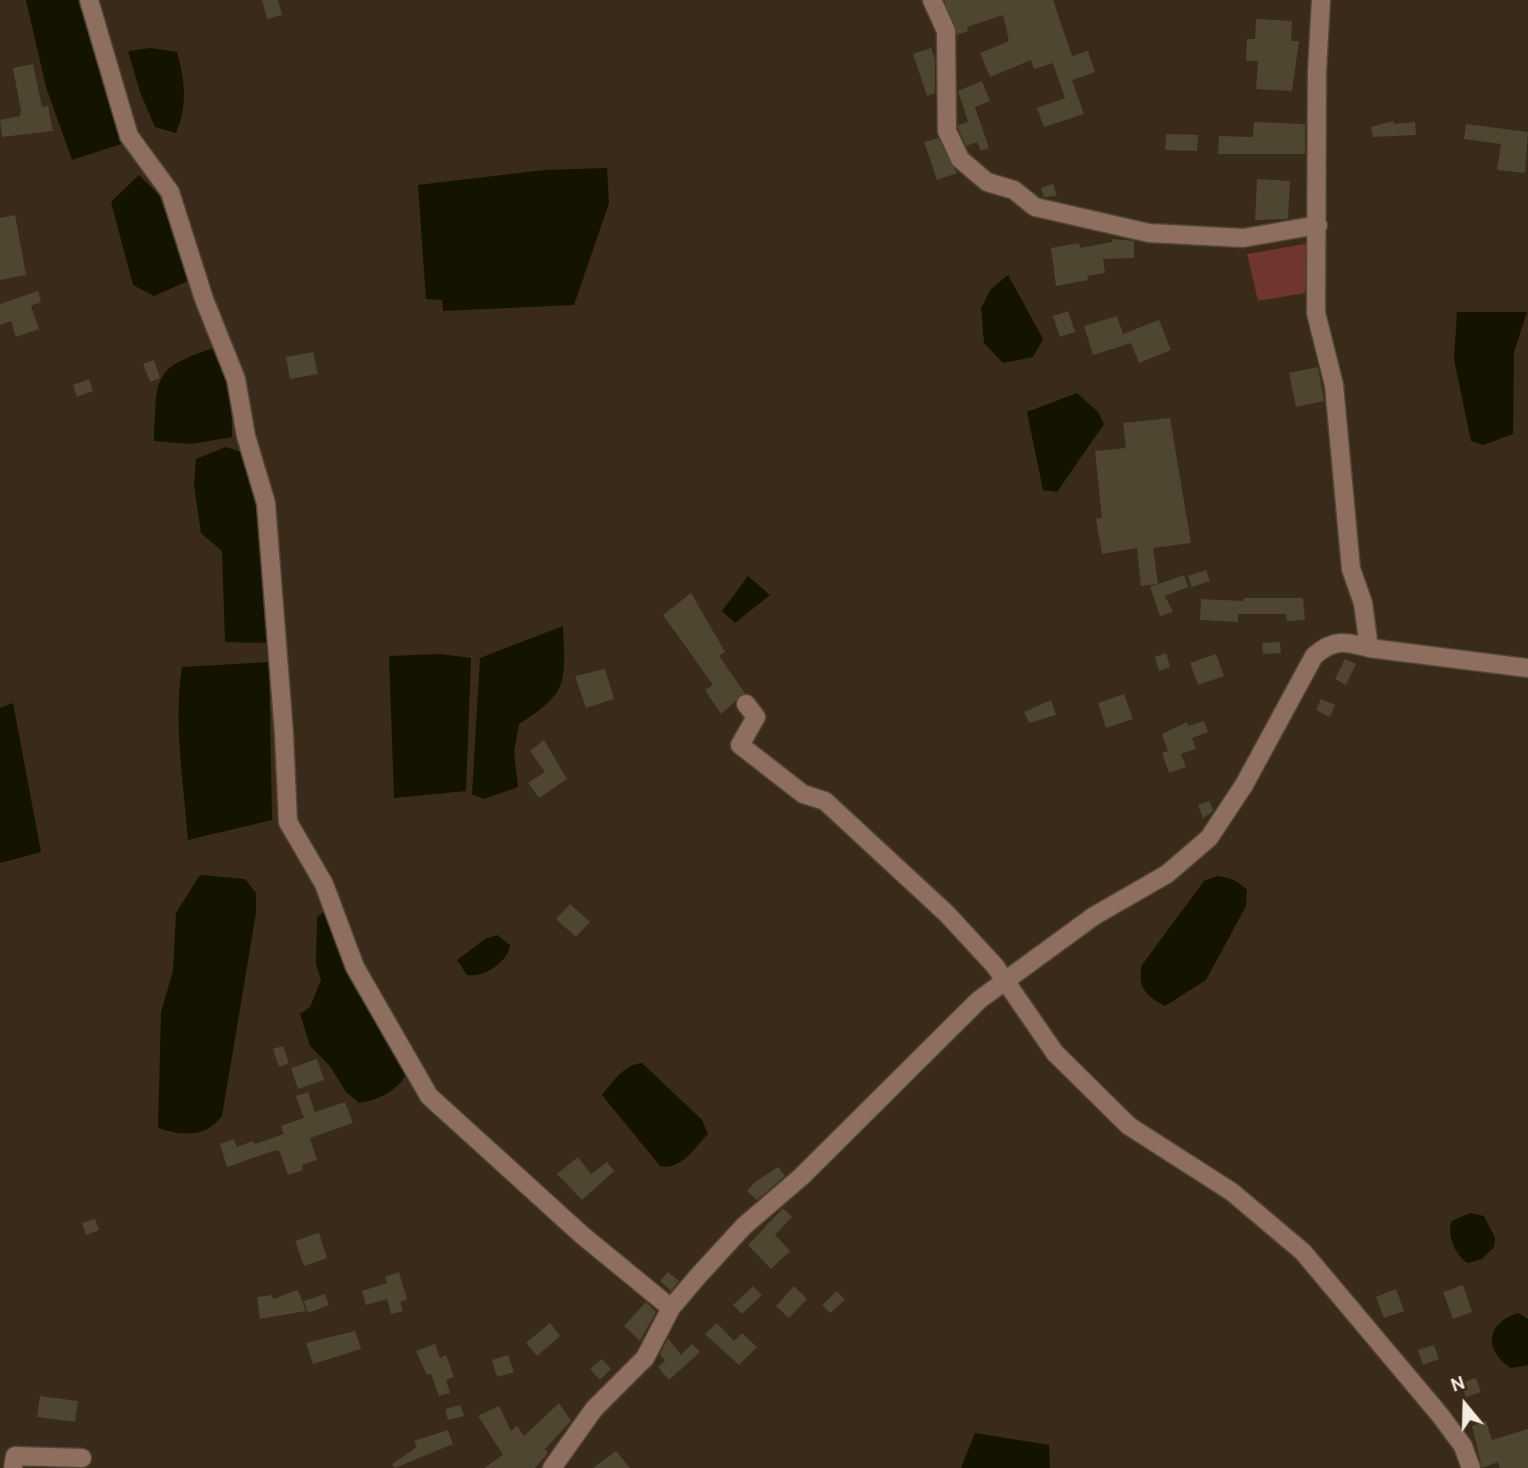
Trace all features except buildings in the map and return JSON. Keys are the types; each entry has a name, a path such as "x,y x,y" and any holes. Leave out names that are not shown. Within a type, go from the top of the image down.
{"street":[{"path":"89,0 129,136 151,162 170,192 204,299 236,379 246,436 266,503 288,822 324,884 355,967 429,1096 582,1235 671,1308"},
{"path":"932,0 946,31 947,131 960,159 986,181 1014,190 1035,207 1149,233 1243,238 1318,225"},
{"path":"1321,0 1317,72 1316,313 1334,385 1351,569 1363,603 1369,648"},
{"path":"552,1468 594,1409 646,1358 671,1308 744,1226 801,1177 970,1009 1003,981 1094,916 1167,874 1209,838 1244,785 1314,656 1327,644 1345,640 1369,648 1528,668"},
{"path":"746,704 757,717 740,745 803,794 825,801 947,914 995,965 1003,981 1055,1053 1129,1126 1232,1192 1303,1252 1440,1415 1463,1446 1471,1468"},
{"path":"13,1468 15,1456 82,1458"}],"shaded area":[{"path":"26,0 79,0 121,144 72,160 46,87"},
{"path":"151,48 177,52 184,93 176,133 155,127 140,92 128,51"},
{"path":"607,168 609,203 574,305 443,311 442,300 426,299 418,185 544,170"},
{"path":"139,175 159,195 190,280 154,296 133,285 111,202"},
{"path":"1310,243 1305,293 1258,301 1247,254"},
{"path":"1008,275 1043,339 1033,357 1003,363 984,343 981,308 991,289"},
{"path":"1457,312 1527,312 1514,352 1513,434 1483,445 1471,441 1454,359"},
{"path":"217,347 231,377 232,437 192,444 154,441 156,402 162,378 180,361"},
{"path":"1077,393 1098,412 1104,424 1057,492 1043,490 1027,412"},
{"path":"226,447 247,454 261,518 267,643 225,642 222,551 201,533 194,485 196,459"},
{"path":"748,576 770,595 735,623 722,611"},
{"path":"563,626 564,660 561,684 548,703 519,724 514,752 518,787 484,799 472,794 480,658"},
{"path":"440,654 471,658 466,791 394,798 389,656"},
{"path":"269,662 272,820 188,840 179,732 182,667"},
{"path":"13,703 41,852 0,863 0,708"},
{"path":"200,875 245,879 256,893 256,913 222,1116 201,1132 185,1134 158,1128 161,1012 173,971 176,913"},
{"path":"1217,876 1233,880 1247,890 1246,906 1206,980 1165,1006 1144,990 1141,979 1142,965 1204,881"},
{"path":"331,907 408,1068 396,1088 359,1103 346,1092 330,1066 310,1046 300,1014 310,1007 321,980 316,964 317,917"},
{"path":"497,935 510,945 505,957 488,971 467,975 457,960 485,939"},
{"path":"642,1063 702,1120 708,1134 687,1157 675,1165 660,1166 602,1095 624,1070"},
{"path":"1470,1213 1484,1216 1495,1238 1494,1247 1482,1259 1468,1263 1453,1245 1450,1226 1452,1221"},
{"path":"1518,1313 1528,1319 1528,1365 1511,1368 1496,1353 1492,1338 1499,1323"},
{"path":"975,1433 1049,1445 1050,1468 961,1468"}]}
